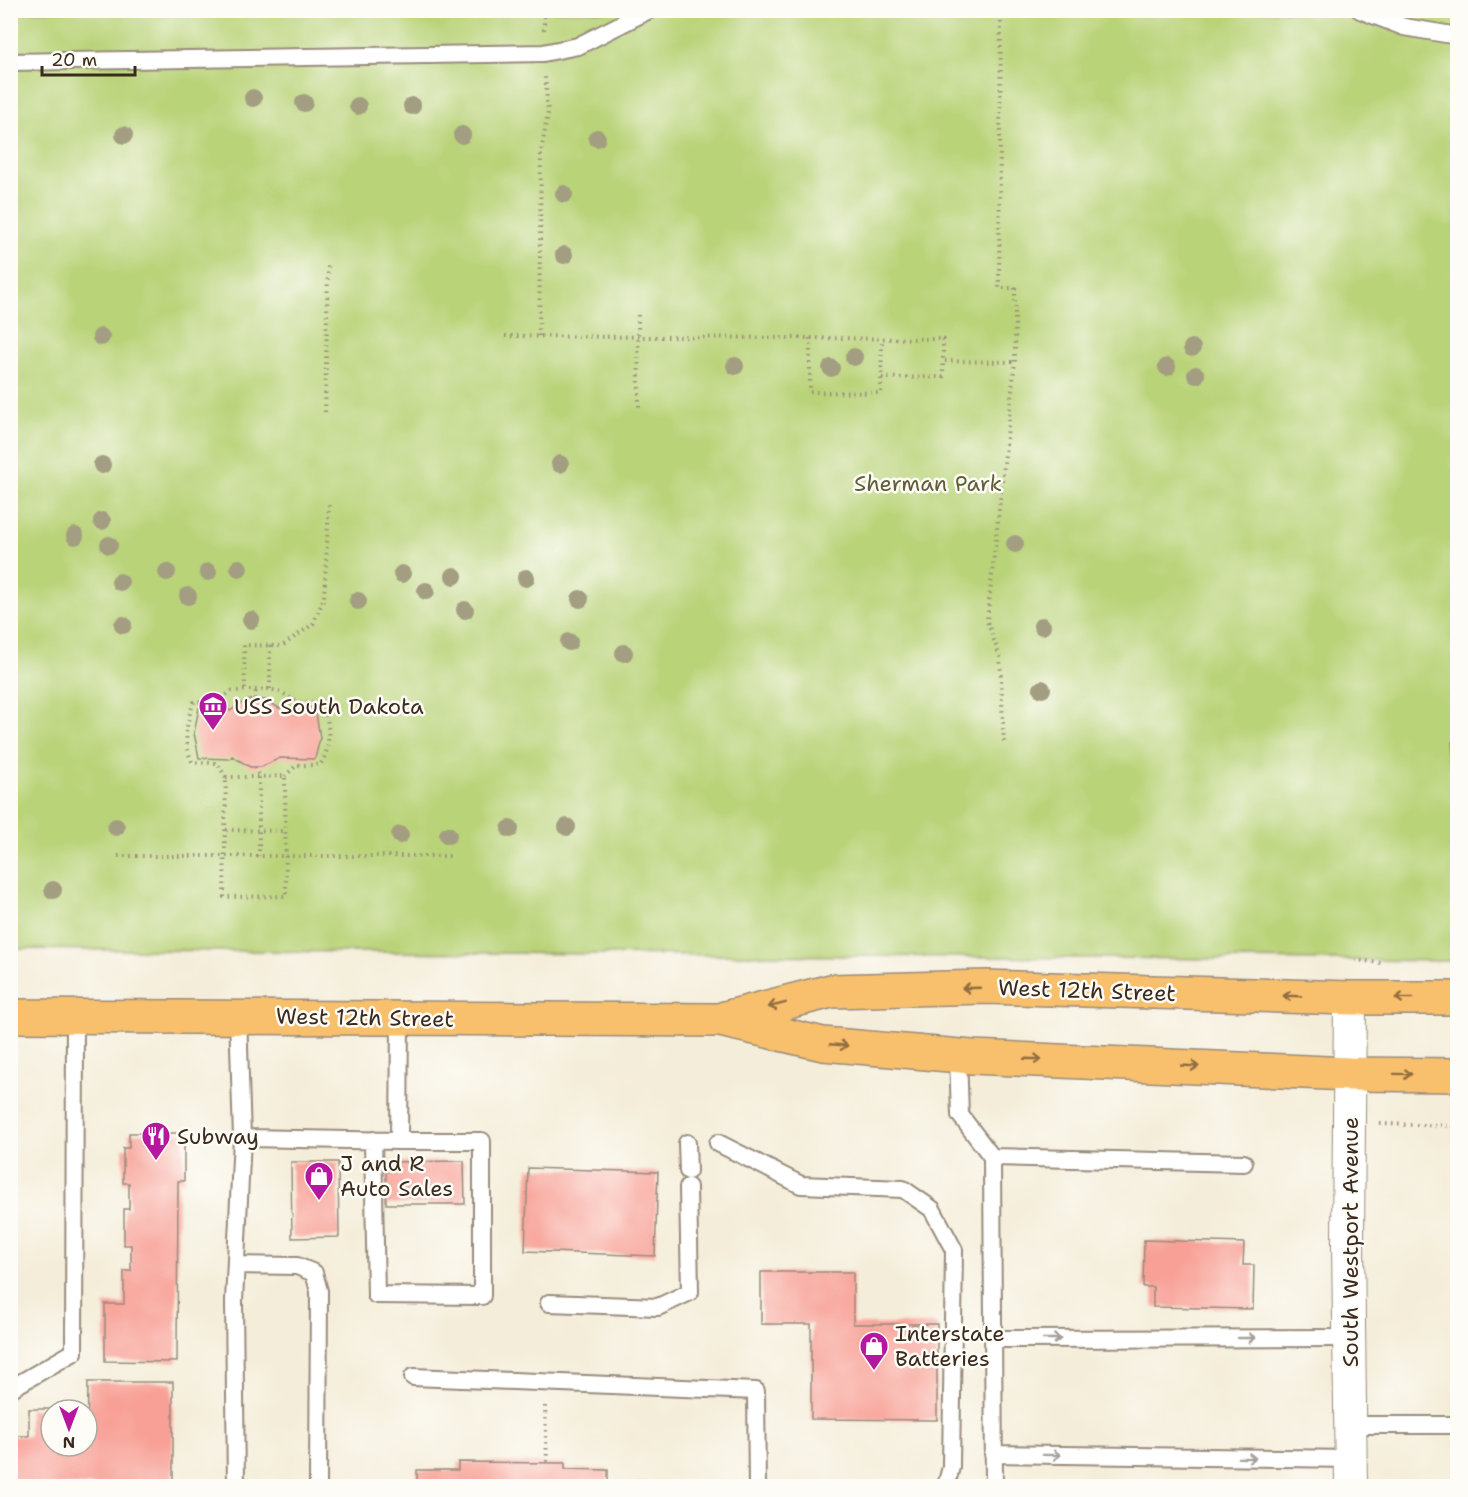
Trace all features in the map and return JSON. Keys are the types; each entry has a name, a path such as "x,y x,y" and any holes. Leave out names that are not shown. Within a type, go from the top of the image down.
{"main road":[{"name":"West 12th Street","path":"720,1020 831,991 986,987 1350,998 1458,998"},
{"name":"West 12th Street","path":"10,1016 720,1020 823,1044 958,1055 1349,1074 1458,1076"}],"street":[{"name":"South Westport Avenue","path":"1350,998 1351,1473"}],"lane":[{"path":"10,62 543,53 578,46 649,10"},
{"path":"1360,10 1404,27 1458,36"},
{"path":"10,1389 74,1352 75,1016"},
{"path":"236,1486 236,1265 242,1138 238,1016"},
{"path":"399,1141 400,1017"},
{"path":"958,1055 960,1115 992,1157 994,1486"},
{"path":"242,1138 482,1141 482,1296 376,1295 373,1140"},
{"path":"549,1303 658,1307 690,1292 687,1143"},
{"path":"718,1143 801,1185 903,1189 932,1209 954,1250 951,1467 946,1486"},
{"path":"992,1157 1244,1163"},
{"path":"236,1265 297,1266 314,1273 320,1291 318,1486"},
{"path":"993,1339 1350,1338"},
{"path":"412,1377 756,1391 757,1486"},
{"path":"1351,1425 1458,1425"},
{"path":"993,1454 1351,1473"}],"path":[{"path":"1001,10 999,288 1015,288 1015,362 987,621 1000,657 1004,744"},
{"path":"539,336 541,153 548,112 543,53"},
{"path":"325,412 328,265"},
{"path":"638,315 639,409"},
{"path":"505,336 943,339 943,377 882,378"},
{"path":"810,338 810,392 881,393 882,339"},
{"path":"943,361 1015,362"},
{"path":"245,689 244,645 282,646 313,624 324,598 329,505"},
{"path":"270,645 270,689"},
{"path":"255,689 255,699"},
{"path":"226,777 285,777 297,765 320,765 328,748 327,713 322,702 297,702 281,692 270,689 232,691 216,702 194,702 189,714 186,750 192,762 217,763 226,777 224,897 286,896 285,777"},
{"path":"255,767 258,777 259,856"},
{"path":"226,830 286,831"},
{"path":"118,856 452,856"},
{"path":"1349,1123 1458,1126"},
{"path":"545,1382 547,1462"}],"green space":[{"name":"Sherman Park","path":"11,11 1457,11 1457,961 11,949"}],"building":[{"path":"266,700 279,708 315,707 320,738 315,759 280,758 261,767 250,767 232,756 230,759 199,758 194,733 199,708 226,707 230,711 245,701"},
{"path":"1458,741 1458,777 1454,777 1452,742"},
{"path":"129,1133 184,1133 184,1181 178,1181 177,1362 105,1361 105,1304 124,1304 124,1271 131,1271 131,1245 124,1245 124,1209 129,1209 129,1183 123,1183 123,1148 129,1148"},
{"path":"464,1161 465,1204 386,1204 386,1162"},
{"path":"291,1162 338,1162 339,1237 292,1238"},
{"path":"528,1168 658,1172 655,1256 525,1251"},
{"path":"1144,1240 1244,1243 1243,1265 1254,1265 1253,1309 1153,1307 1153,1287 1143,1287"},
{"name":"Interstate Batteries","path":"761,1272 853,1272 853,1324 937,1324 937,1420 811,1419 811,1324 761,1324"},
{"path":"88,1382 173,1382 173,1486 10,1486 10,1436 29,1436 29,1409 39,1409 39,1458 99,1458 99,1398 88,1398"},
{"path":"458,1462 565,1463 565,1469 608,1470 608,1486 417,1486 417,1470 458,1470"},
{"path":"636,1483 715,1483 715,1486 636,1486"}],"place":[{"name":"USS South Dakota","path":"213,732"},
{"name":"Subway","path":"156,1162"},
{"name":"J and R Auto Sales","path":"319,1202"},
{"name":"Interstate Batteries","path":"874,1372"}]}
